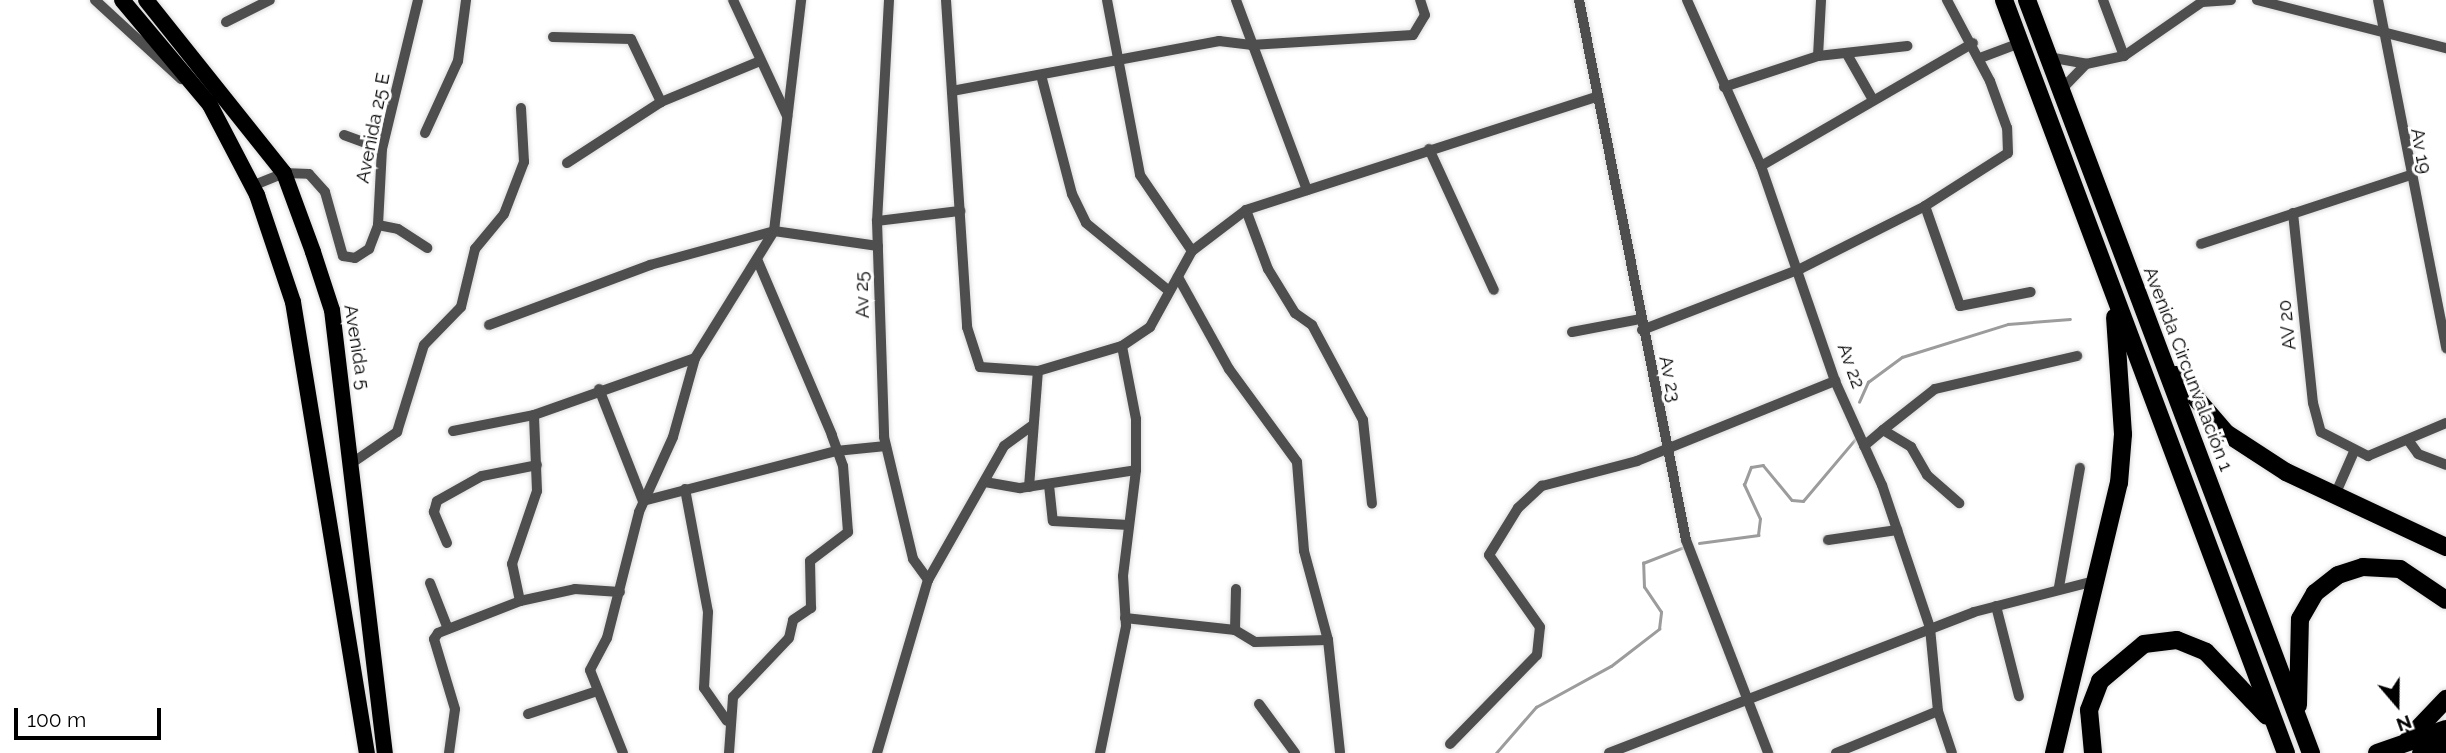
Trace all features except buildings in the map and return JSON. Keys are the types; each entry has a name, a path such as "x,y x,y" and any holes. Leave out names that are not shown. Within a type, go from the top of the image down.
{"highway":[{"path":"2004,0 2286,753"},
{"name":"Avenida Circunvalación 1","path":"2027,0 2311,753"},
{"path":"2054,753 2119,483 2123,434 2113,292"},
{"path":"2149,326 2185,393 2226,433 2335,495 2446,548"},
{"path":"2299,723 2295,653 2300,619 2315,593 2364,567 2400,569 2446,600"},
{"path":"2093,753 2089,710 2100,681 2144,644 2177,640 2206,652 2277,729"},
{"path":"2401,745 2446,699"},
{"path":"2377,753 2446,729"},
{"path":"2421,753 2446,745"}],"main road":[{"path":"122,0 210,105 252,186 293,302 367,753"},
{"name":"Avenida 5","path":"146,0 284,173 332,310 352,463 378,734 385,753"}],"street":[{"path":"95,0 210,105"},
{"path":"226,22 270,0"},
{"name":"Avenida 25 E","path":"284,173 317,179 343,256 363,255 378,225 382,149 418,0"},
{"path":"425,134 458,61 466,0"},
{"path":"733,0 788,116"},
{"path":"623,753 590,670 620,593 643,501 674,437 695,358 774,230 801,0"},
{"name":"Av 25","path":"889,0 877,221 886,446 913,559 928,580"},
{"path":"946,0 967,327 980,367 1038,371 1122,346 1150,327 1168,290 1192,251 1246,210 1598,96"},
{"path":"1107,0 1140,175 1192,251"},
{"path":"1236,0 1307,190"},
{"path":"952,91 1041,75 1119,56 1219,41 1251,45 1413,35 1423,28 1420,0"},
{"name":"Av 23","path":"1579,0 1641,325 1667,449 1702,592 1768,753"},
{"name":"Av 22","path":"1687,0 1761,166 1800,269 1835,381 1897,530 1930,628 1938,711 1952,753"},
{"path":"1818,56 1821,0"},
{"path":"1572,332 1641,325 1800,269 1925,206 2008,153 2007,128 1980,58 1947,0"},
{"path":"2103,0 2124,56"},
{"path":"2048,57 2086,64 2124,56 2202,2 2231,0"},
{"path":"2257,0 2446,48"},
{"name":"Av 19","path":"2378,0 2407,176 2446,348"},
{"path":"553,37 631,38 661,102"},
{"path":"1761,166 1872,98 1973,43"},
{"path":"1980,58 2020,43"},
{"path":"1724,87 1818,56 1848,55 1907,46"},
{"path":"1848,55 1872,98"},
{"path":"567,163 661,102 760,61"},
{"path":"2061,90 2086,64"},
{"path":"1041,75 1072,194 1086,223 1168,290"},
{"path":"352,463 397,432 424,345 461,307 475,249 504,214 524,162 521,108"},
{"path":"344,135 382,149"},
{"path":"1429,149 1494,290"},
{"path":"252,186 284,173"},
{"path":"2201,244 2407,176"},
{"path":"1925,206 1961,306 2031,292"},
{"path":"1246,210 1268,269 1295,313 1312,325 1363,420 1372,504"},
{"path":"877,221 960,211"},
{"name":"AV 20","path":"2293,213 2313,403 2321,432 2353,454"},
{"path":"378,225 398,229 427,248"},
{"path":"489,325 650,265 774,230 878,246"},
{"path":"729,753 727,721 733,697 789,638 793,620 811,608 810,561 848,532 836,451 757,260"},
{"path":"1178,277 1229,369 1297,462 1304,551 1328,640 1338,753"},
{"path":"1100,753 1113,713 1125,618 1129,525 1136,470 1136,419 1122,346"},
{"path":"1864,446 1935,389 2077,356"},
{"path":"453,431 534,415 599,389 695,358"},
{"path":"1029,487 1038,371"},
{"path":"1450,744 1537,655 1540,627 1494,564 1490,544 1542,486 1667,449 1835,381"},
{"path":"599,389 643,501"},
{"path":"520,601 512,564 537,491 534,415"},
{"path":"2335,495 2353,454 2368,456 2446,423"},
{"path":"877,753 928,580 1004,446 1032,426"},
{"path":"1883,430 1911,447 1927,475 1959,503"},
{"path":"2408,440 2418,454 2446,465"},
{"path":"643,501 836,451 886,446"},
{"path":"447,543 434,512 437,501 482,476 537,465"},
{"path":"2059,587 2080,468"},
{"path":"985,482 1029,487 1136,470"},
{"path":"1049,485 1053,521 1129,525"},
{"path":"685,489 708,612 705,688 727,721"},
{"path":"1828,540 1897,530"},
{"path":"1609,753 1930,628 2059,587 2095,581"},
{"path":"430,583 448,629"},
{"path":"449,753 455,709 433,639 448,629 520,601 575,589 620,593"},
{"path":"1236,589 1236,630"},
{"path":"1996,606 2019,696"},
{"path":"1125,618 1236,630 1255,642 1328,640"},
{"path":"528,714 597,691"},
{"path":"1259,704 1295,753"},
{"path":"1836,753 1938,711"}],"waterway":[{"path":"1859,402 1868,382 1902,357 2008,324 2070,319"},
{"path":"1699,543 1758,535 1760,519 1744,485 1751,467 1763,465 1792,500 1803,501 1858,436"},
{"path":"1496,753 1536,707 1611,666 1659,629 1661,612 1644,587 1643,563 1684,547"}]}
